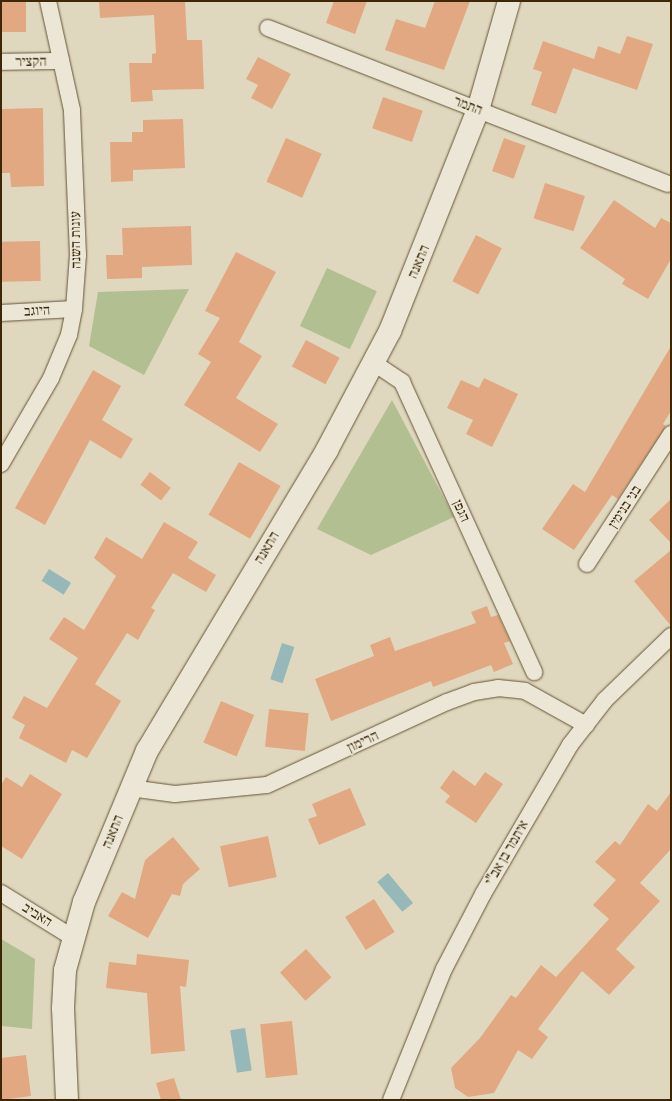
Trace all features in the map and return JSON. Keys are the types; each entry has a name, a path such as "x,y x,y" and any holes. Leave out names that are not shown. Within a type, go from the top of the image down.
{"street":[{"name":"עונות השנה","path":"1,464 51,378 69,335 74,309 78,255 72,110 48,1"},
{"name":"התאנה","path":"67,1100 63,1008 65,970 72,937 130,788 173,703 327,450 374,362 429,240 478,110 509,1"},
{"name":"התמר","path":"268,28 668,184"},
{"name":"הקציר","path":"1,62 61,61"},
{"name":"היוגב","path":"1,313 74,309"},
{"name":"הגפן","path":"374,362 402,382 534,672"},
{"name":"בני בנימין","path":"587,564 667,454 671,434"},
{"name":"איתמר בן אב\"י","path":"391,1100 448,962 562,759 605,700 671,636"},
{"name":"הרימון","path":"130,788 176,794 267,785 447,702 474,692 498,688 525,691 586,725"},
{"name":"האביב","path":"1,893 72,937"}],"green space":[{"path":"327,268 377,291 350,349 300,326"},
{"path":"189,289 144,375 89,346 98,292"},
{"path":"392,400 454,517 371,555 317,529"},
{"path":"1,939 35,959 32,1029 1,1026"}],"water":[{"path":"49,569 71,583 64,595 42,581"},
{"path":"282,643 294,647 283,683 270,679"},
{"path":"388,873 413,903 402,912 377,882"},
{"path":"245,1028 252,1070 237,1073 230,1030"}],"building":[{"path":"1,1 26,1 26,32 1,32"},
{"path":"99,1 185,1 187,40 202,40 204,89 152,90 153,101 131,102 129,63 152,63 152,54 156,53 154,15 100,18"},
{"path":"334,1 367,1 355,34 326,23"},
{"path":"435,1 470,1 444,70 385,50 396,19 425,28"},
{"path":"627,36 653,44 637,90 573,68 556,114 531,105 542,72 533,69 543,41 594,59 598,46 620,54"},
{"path":"258,57 291,74 272,109 251,98 258,85 246,79"},
{"path":"383,97 423,111 412,142 372,128"},
{"path":"43,108 44,186 11,187 10,173 1,173 1,109"},
{"path":"183,119 185,168 133,170 133,181 111,182 110,142 132,142 132,132 143,132 143,120"},
{"path":"286,138 322,154 302,198 266,182"},
{"path":"504,138 526,146 514,179 492,171"},
{"path":"545,183 585,196 574,231 534,218"},
{"path":"614,200 655,228 661,218 671,223 671,259 648,299 622,284 625,279 580,248"},
{"path":"191,226 192,265 142,267 142,278 107,279 106,255 123,255 122,228"},
{"path":"476,235 502,248 478,294 452,281"},
{"path":"40,241 41,281 2,282 1,242"},
{"path":"236,252 276,272 239,342 262,356 236,398 278,424 260,452 184,405 211,362 198,354 220,318 205,311"},
{"path":"306,340 340,358 325,384 292,366"},
{"path":"671,346 671,411 663,424 666,426 618,499 612,495 574,550 542,529 573,484 585,492"},
{"path":"93,370 121,386 102,420 133,439 121,459 90,440 45,525 15,508"},
{"path":"484,378 518,394 492,447 466,434 473,420 447,408 461,380 479,388"},
{"path":"239,462 281,486 250,539 209,515"},
{"path":"150,472 171,488 161,500 140,485"},
{"path":"671,499 671,543 649,520"},
{"path":"164,522 198,542 188,558 216,575 206,592 173,573 151,608 155,610 138,640 127,633 95,684 121,701 87,758 72,750 66,763 19,738 25,725 12,718 24,696 47,708 78,658 49,639 64,617 84,630 116,576 94,558 106,537 142,559"},
{"path":"671,550 671,626 634,581"},
{"path":"487,606 491,617 498,615 510,641 504,643 513,664 494,672 491,665 433,687 431,681 331,721 315,679 374,656 370,645 390,637 395,651 476,623 471,612"},
{"path":"221,701 254,715 237,756 203,742"},
{"path":"269,709 309,713 305,751 265,747"},
{"path":"453,770 475,786 485,772 503,784 476,823 445,802 450,796 440,788"},
{"path":"30,774 62,794 22,859 1,846 1,785 6,777 22,787"},
{"path":"350,788 366,825 319,845 308,819 317,816 312,804"},
{"path":"671,792 671,849 640,883 660,901 616,949 635,967 609,995 582,971 538,1029 548,1037 532,1059 518,1050 494,1093 468,1097 455,1088 451,1068 480,1038 511,995 516,998 541,965 556,977 609,919 593,905 616,880 595,862 615,841 620,845 648,804 657,811"},
{"path":"268,836 277,877 229,887 220,846"},
{"path":"173,837 200,869 183,884 180,896 172,894 148,938 108,916 122,892 135,899 145,860"},
{"path":"374,899 395,932 366,950 345,917"},
{"path":"306,949 331,977 305,1001 280,972"},
{"path":"137,954 189,960 186,987 180,986 185,1051 151,1054 147,993 106,988 109,962 136,965"},
{"path":"292,1021 298,1075 266,1078 260,1024"},
{"path":"26,1055 31,1096 1,1100 1,1058"},
{"path":"174,1078 181,1100 161,1100 156,1083"}]}
